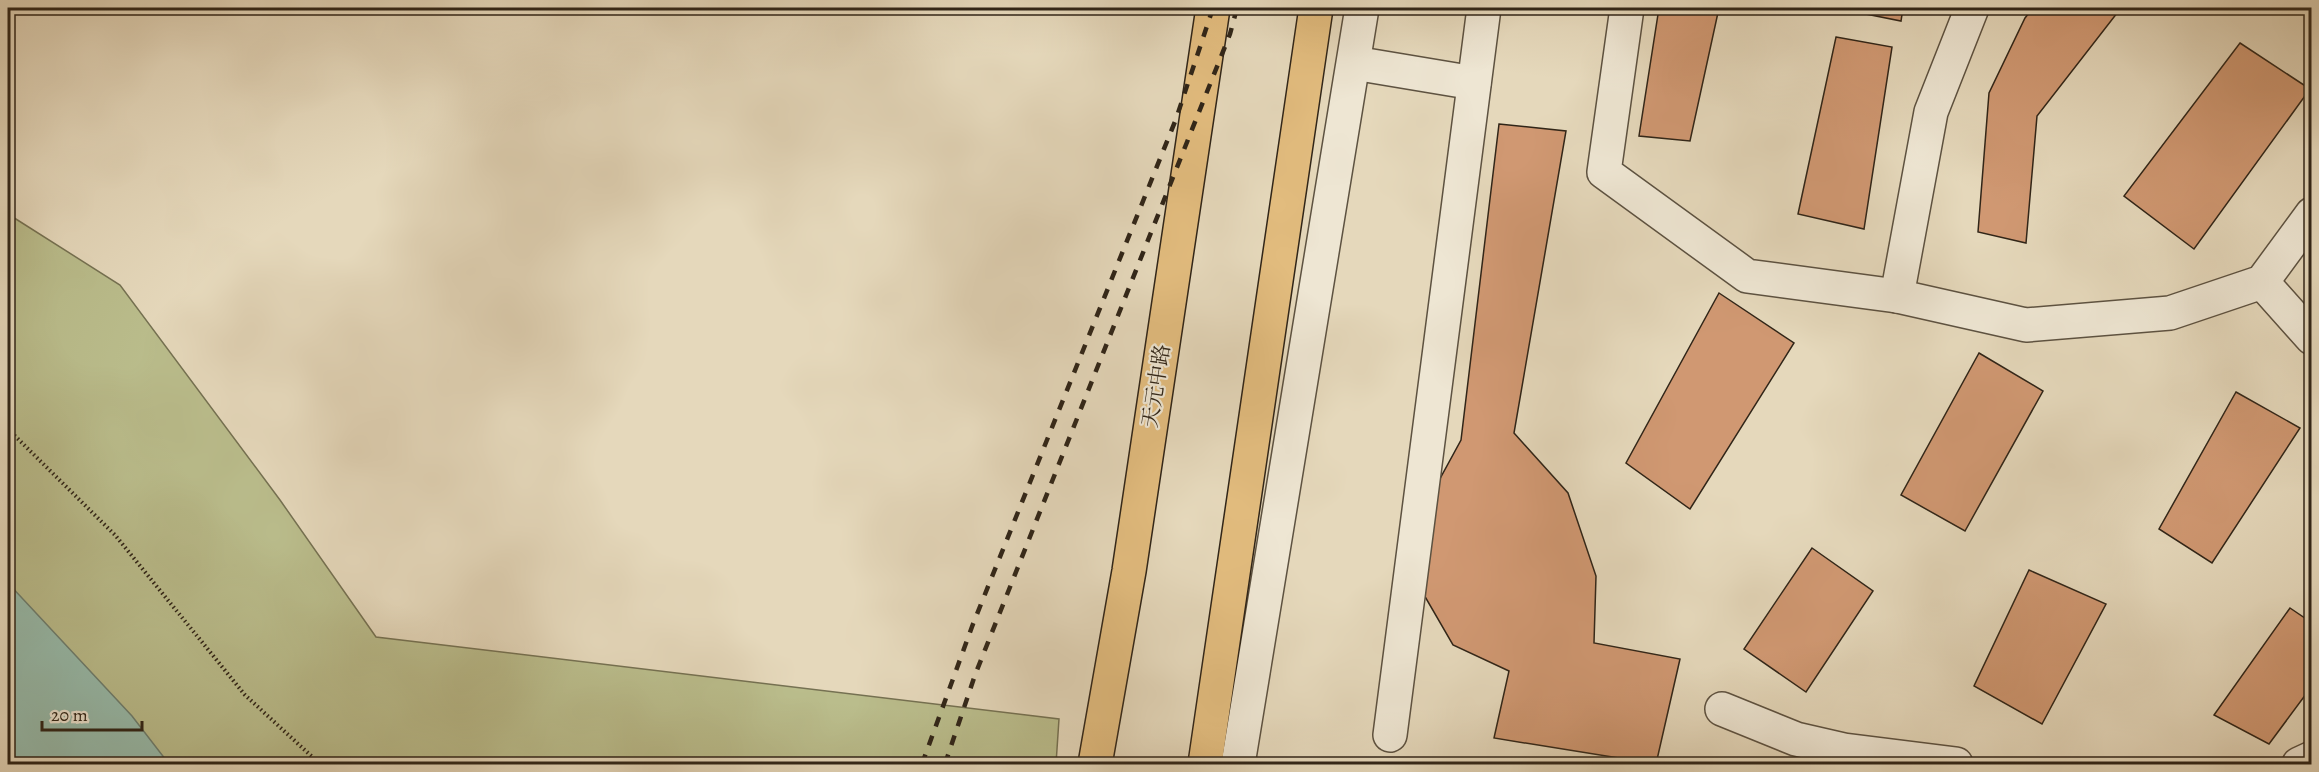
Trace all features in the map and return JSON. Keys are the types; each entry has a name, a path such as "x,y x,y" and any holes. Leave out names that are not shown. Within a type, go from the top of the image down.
{"highway":[{"name":"天元中路","path":"1095,765 1128,570 1213,8"},
{"path":"1205,765 1316,8"}],"street":[{"path":"1238,765 1362,8"},
{"path":"1390,735 1484,8"},
{"path":"1627,8 1604,172 1747,276 1897,296 2026,325 2170,313 2262,282 2312,214"},
{"path":"1897,296 1931,112 1972,8"},
{"path":"1354,63 1474,83"},
{"path":"2262,282 2312,338"},
{"path":"1722,709 1796,739 1844,750 1956,765"},
{"path":"2299,765 2312,758"}],"path":[{"path":"8,429 115,535 245,694 320,765"}],"shaded area":[{"path":"8,214 120,285 280,500 376,637 1059,719 1056,764 8,764"},
{"path":"8,583 132,716 169,764 8,764"}],"building":[{"path":"1659,8 1719,8 1690,141 1639,136"},
{"path":"1836,8 1903,8 1901,21"},
{"path":"2033,8 2121,8 2037,116 2026,243 1978,232 1989,93 2025,18"},
{"path":"1836,37 1892,47 1864,229 1798,214"},
{"path":"2240,43 2310,89 2194,249 2124,196"},
{"path":"1499,124 1566,131 1514,433 1568,493 1596,576 1594,643 1680,659 1656,764 1494,738 1509,671 1453,645 1420,588 1418,519 1461,440"},
{"path":"1719,293 1794,343 1690,509 1626,463"},
{"path":"1979,353 2043,391 1965,531 1901,495"},
{"path":"2236,392 2300,428 2212,563 2159,529"},
{"path":"1812,548 1873,591 1806,692 1744,649"},
{"path":"2029,570 2106,604 2042,724 1974,686"},
{"path":"2290,608 2312,623 2312,686 2269,744 2214,715"}],"railway":[{"path":"922,764 973,624 1176,119 1213,8"},
{"path":"945,764 975,675 1230,34 1237,8"}]}
